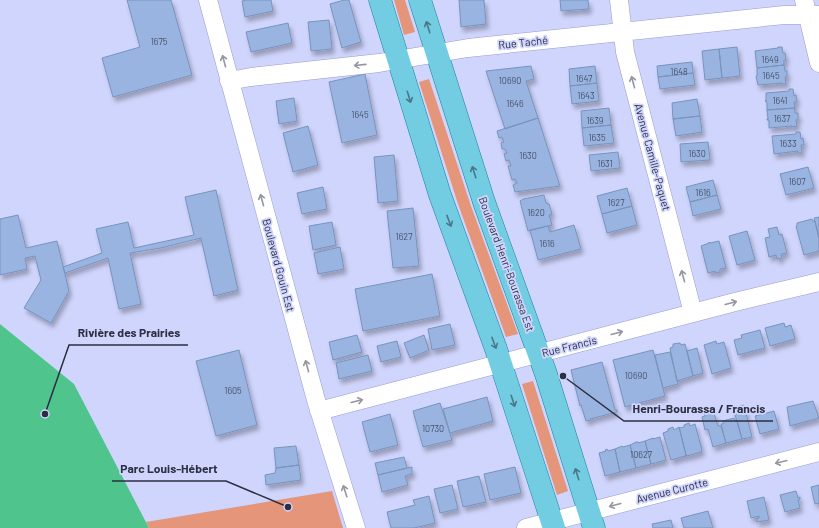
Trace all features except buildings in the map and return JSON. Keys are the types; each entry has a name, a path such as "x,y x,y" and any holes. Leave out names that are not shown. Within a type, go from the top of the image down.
{"main road":[{"path":"380,0 440,195 501,364 553,525"},
{"name":"Boulevard Henri-Bourassa Est","path":"420,0 484,202 539,354 591,520"}],"street":[{"name":"Boulevard Gouin Est","path":"208,0 320,411 356,528"},
{"name":"Avenue Camille-Paquet","path":"619,0 625,52 693,313"},
{"name":"Rue Taché","path":"229,81 251,77 379,63 468,48 784,15 810,10"},
{"path":"810,10 819,63"},
{"name":"Rue Francis","path":"320,411 693,313 819,282"},
{"name":"Avenue Curotte","path":"526,528 591,520 819,452"}],"shaded area":[{"path":"394,0 405,0 415,32 404,35"},
{"path":"429,79 471,206 518,334 506,337 458,204 419,82"},
{"path":"0,324 74,384 149,528 0,528"},
{"path":"533,381 568,491 557,495 522,384"},
{"path":"332,491 343,528 149,528 146,522"}],"place":[{"name":"Henri-Bourassa / Francis","path":"563,376"},
{"name":"Rivière des Prairies","path":"45,414"},
{"name":"Parc Louis-Hébert","path":"288,507"}]}
